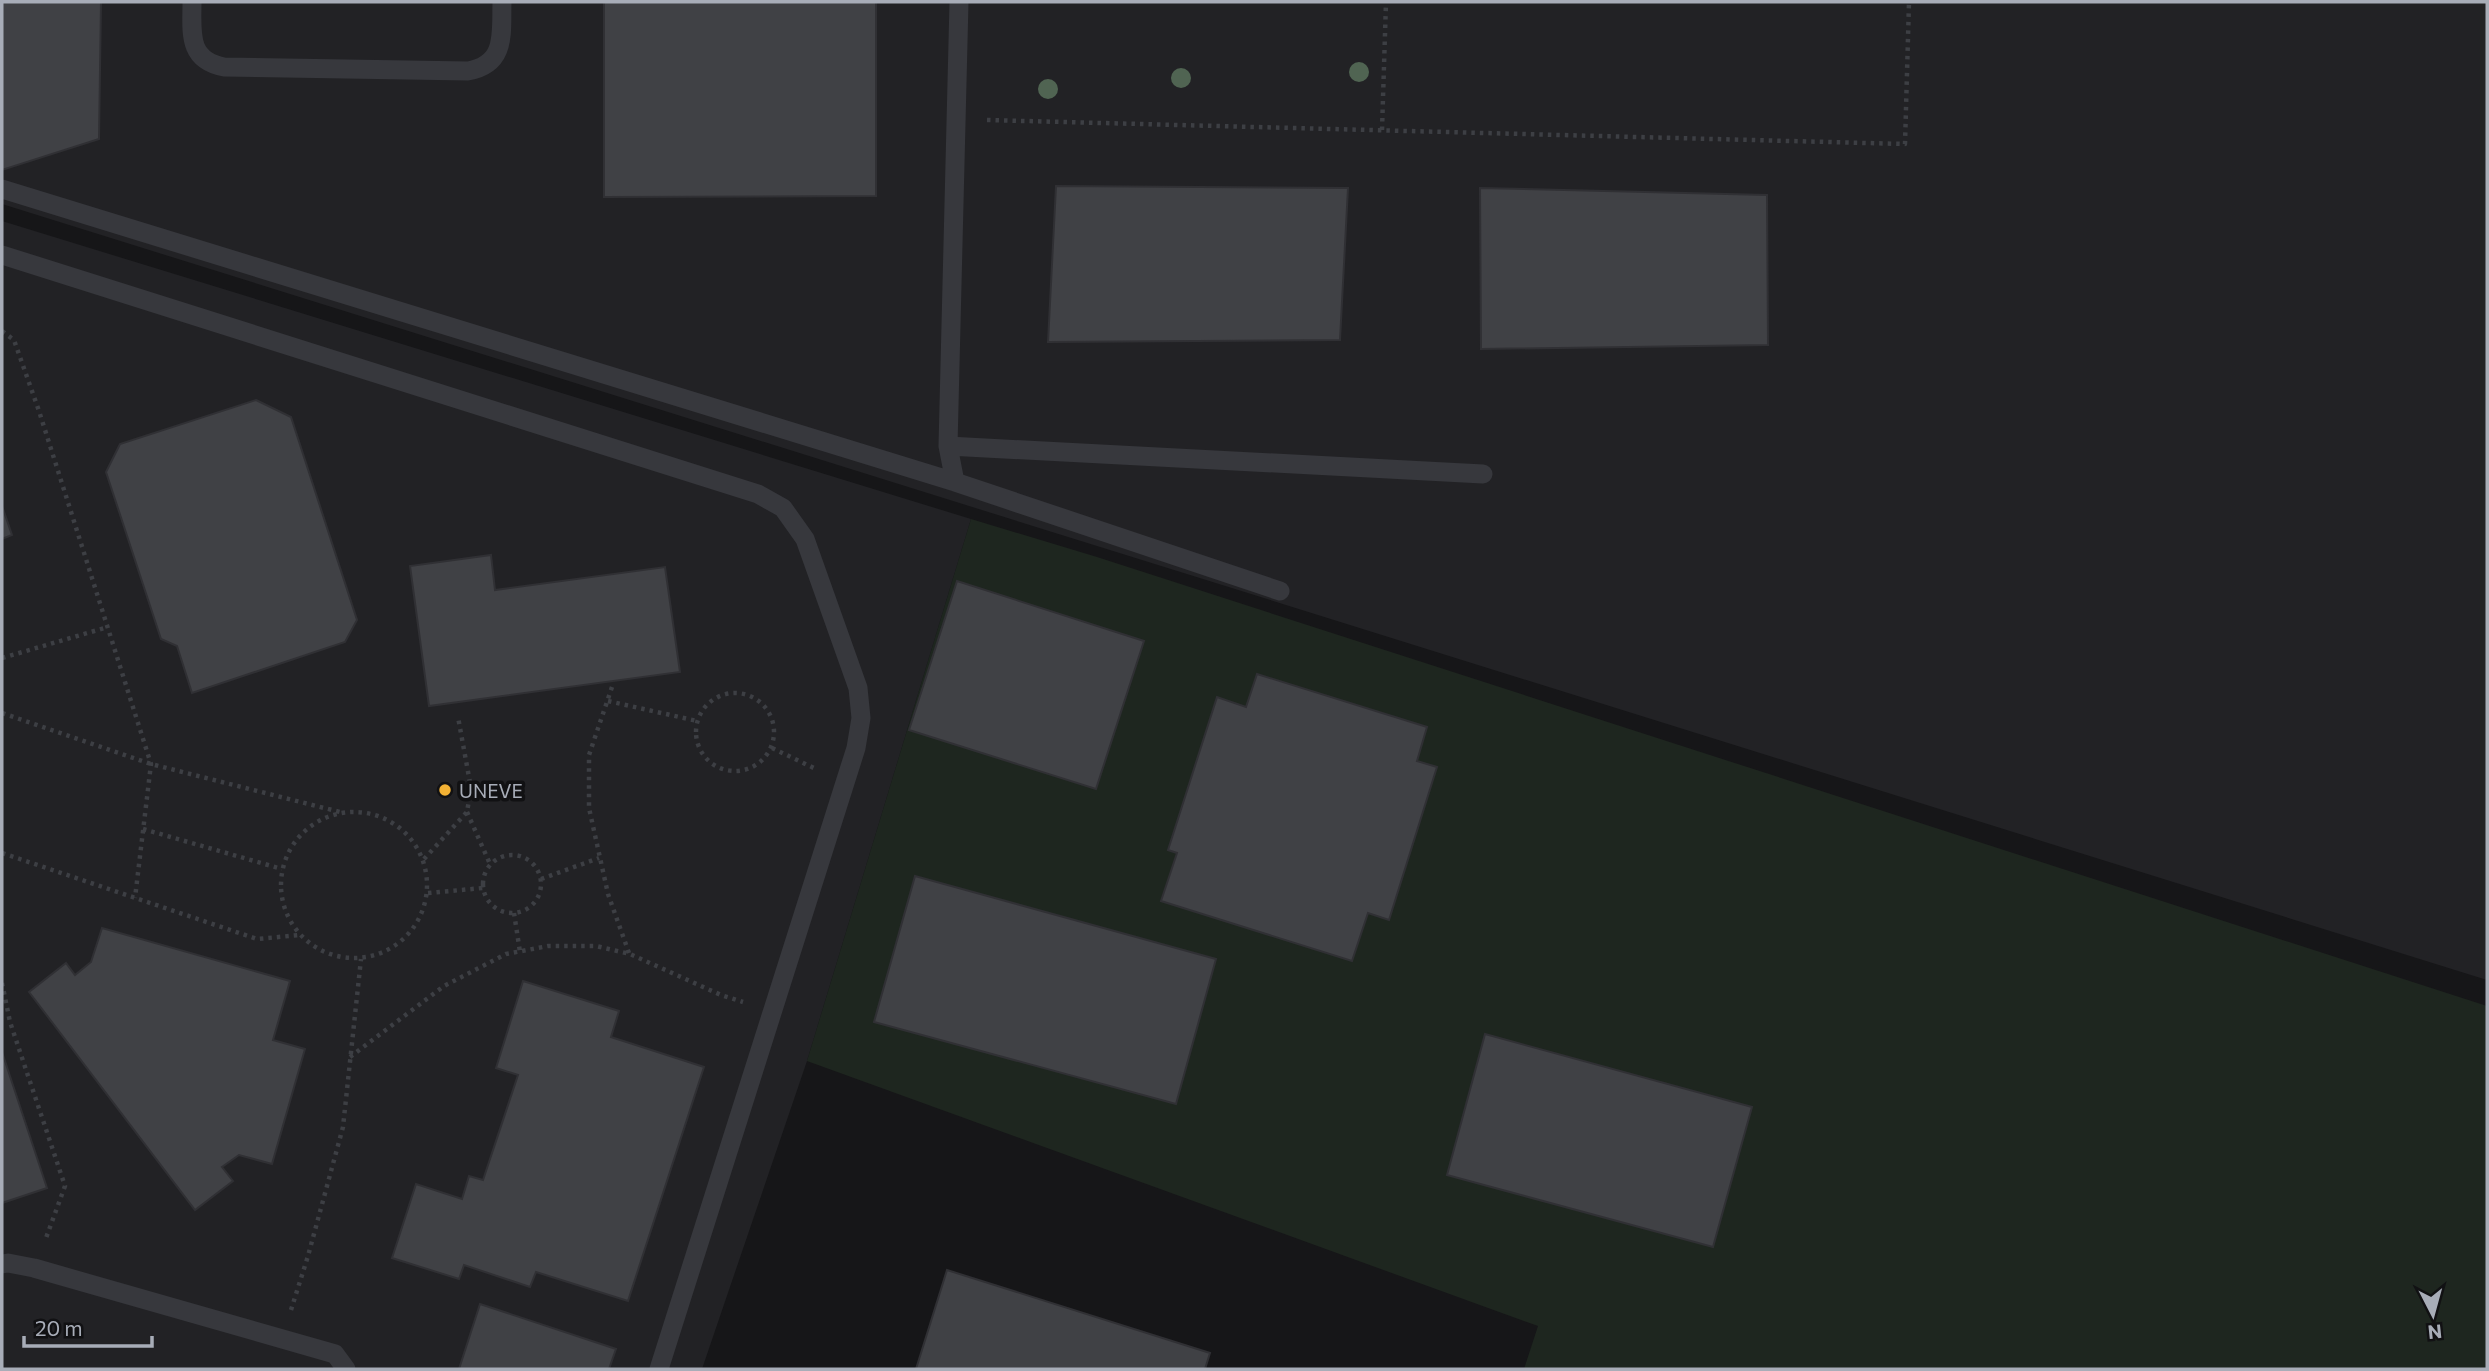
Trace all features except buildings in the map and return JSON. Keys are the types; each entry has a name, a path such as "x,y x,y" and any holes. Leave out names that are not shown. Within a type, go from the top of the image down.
{"lane":[{"path":"192,2 192,36 195,48 202,58 212,65 468,71 481,69 491,62 498,52 502,2"},
{"path":"955,482 948,446 959,2"},
{"path":"2,189 955,482 1280,591"},
{"path":"2,255 758,494 783,508 805,539 858,688 861,718 856,748 659,1369"},
{"path":"948,446 1483,474"},
{"path":"2,1264 34,1268 335,1354 346,1369"}],"path":[{"path":"1382,130 1386,2"},
{"path":"955,119 1905,144 1909,2"},
{"path":"2,331 14,340 35,399 151,764 135,898"},
{"path":"2,658 108,627"},
{"path":"612,687 589,755 589,808 608,894 630,954"},
{"path":"740,692 758,698 770,712 775,730 772,748 760,763 751,767 741,771 722,769 705,758 696,741 697,720 706,705 721,694 740,692"},
{"path":"608,701 697,720"},
{"path":"2,713 151,764 342,812 376,814 405,831 424,859 428,893 417,925 393,948 361,959 327,954 300,935 284,908 282,869 291,847 313,824 342,812"},
{"path":"424,859 467,812 471,788 458,717"},
{"path":"772,748 844,782"},
{"path":"467,812 490,864"},
{"path":"143,829 282,869"},
{"path":"2,853 257,939 300,935"},
{"path":"514,855 526,859 536,867 541,879 540,891 534,901 526,909 514,913 500,910 489,901 482,888 484,875 490,864 501,857 514,855"},
{"path":"541,879 599,858"},
{"path":"428,893 482,888"},
{"path":"514,913 520,952"},
{"path":"350,1057 444,986 506,954 548,946 596,946 630,954 721,995 773,1011"},
{"path":"282,1338 344,1127 361,959"},
{"path":"2,983 10,1022 65,1186 34,1268"}],"shaded area":[{"path":"2,2 2487,2 2487,980 2,204"},
{"name":"UNEVE","path":"2,221 971,519 807,1061 702,1369 2,1369"},
{"path":"971,519 1097,557 2487,1006 2487,1369 1524,1369 1538,1326 807,1061"}],"place":[{"name":"UNEVE","path":"445,790"}]}
